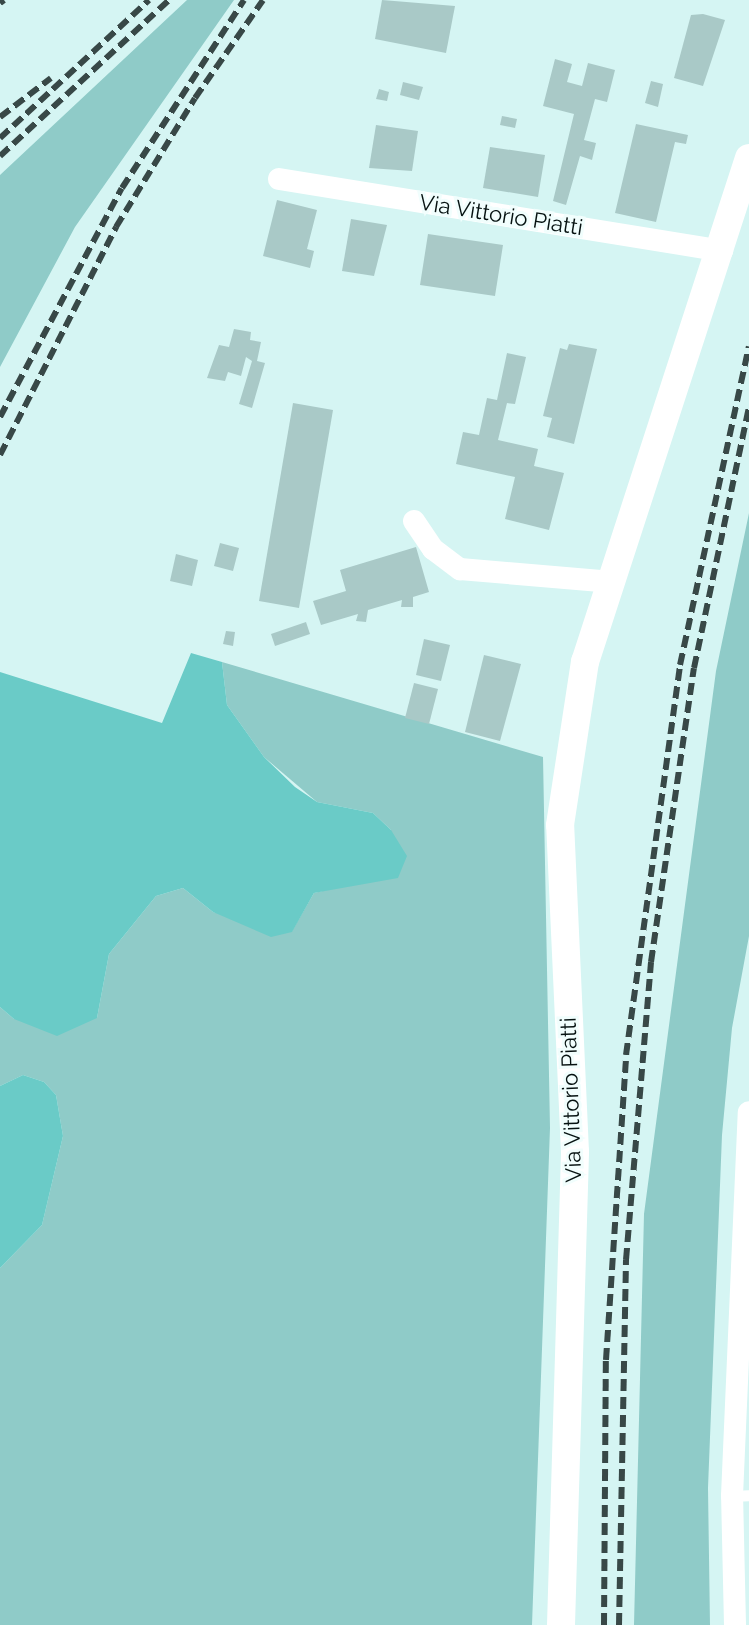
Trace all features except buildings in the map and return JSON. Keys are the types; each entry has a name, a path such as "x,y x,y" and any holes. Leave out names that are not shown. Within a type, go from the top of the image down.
{"street":[{"name":"Via Vittorio Piatti","path":"561,1625 575,1152 560,825 585,662 722,251 749,158"},
{"name":"Via Vittorio Piatti","path":"279,179 722,251"},
{"path":"414,521 433,549 460,569 612,582"},
{"path":"735,1625 749,1112"}],"shaded area":[{"path":"187,0 234,0 75,227 0,367 0,175"},
{"path":"749,513 749,936 732,1028 722,1135 708,1488 710,1625 634,1625 644,1214 716,671"},
{"path":"191,653 222,662 227,705 264,757 295,787 317,802 373,813 391,830 407,856 398,878 314,893 292,932 271,937 213,912 183,888 156,896 109,954 97,1018 57,1036 14,1019 0,1007 0,672 162,723"},
{"path":"222,662 543,757 550,1128 532,1625 0,1625 0,1268 42,1225 63,1136 56,1095 44,1082 23,1075 0,1086 0,1007 14,1019 97,1018 109,954 156,896 183,888 213,912 292,931 314,893 339,887 391,830 373,813 317,802 264,757 227,705"},
{"path":"23,1075 44,1082 56,1095 63,1136 42,1225 0,1268 0,1086"}],"railway":[{"path":"0,3 4,0"},
{"path":"0,138 149,0"},
{"path":"0,156 169,0"},
{"path":"0,417 122,188 244,0"},
{"path":"0,455 116,227 195,98 263,0"},
{"path":"0,117 51,78"},
{"path":"604,1625 606,1360 626,1055 680,665 749,346"},
{"path":"619,1625 626,1260 651,962 694,668 749,408"}]}
